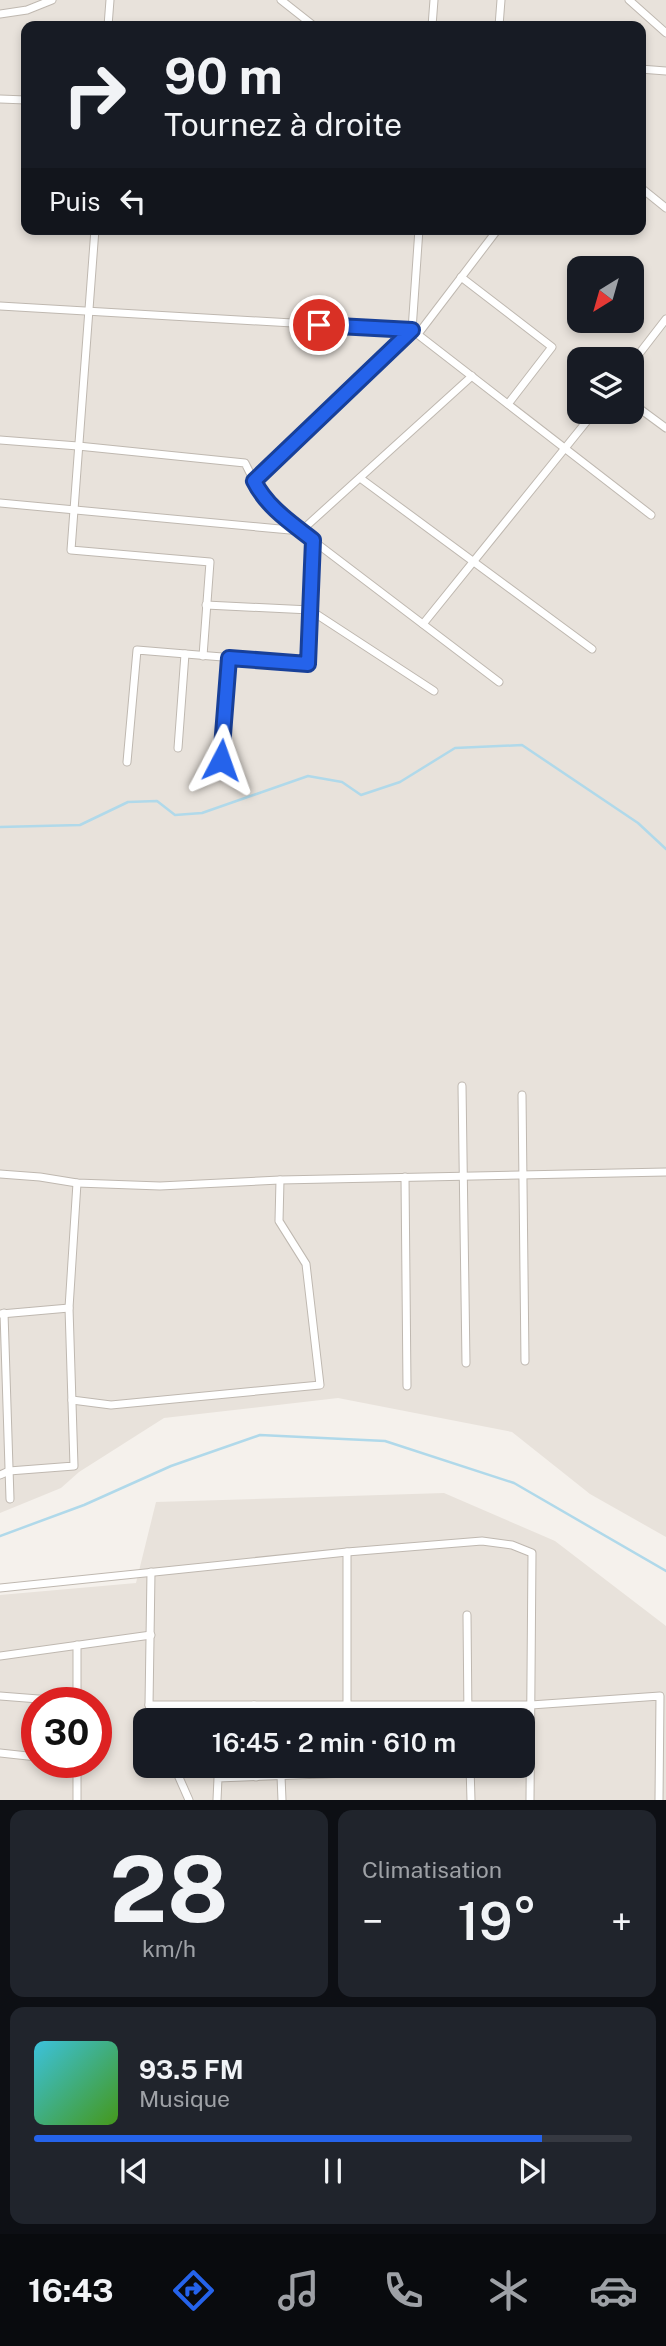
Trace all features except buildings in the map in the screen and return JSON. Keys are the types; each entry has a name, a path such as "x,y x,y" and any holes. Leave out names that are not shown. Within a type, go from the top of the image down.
{"street":[{"path":"0,14 27,10 52,0"},
{"path":"108,21 110,0"},
{"path":"432,21 434,0"},
{"path":"499,21 501,0"},
{"path":"629,0 666,33"},
{"path":"287,1 309,21"},
{"path":"646,69 666,71"},
{"path":"0,99 21,100"},
{"path":"646,192 666,208"},
{"path":"95,235 71,550 210,562 203,656"},
{"path":"415,332 419,235"},
{"path":"254,481 415,332 493,235"},
{"path":"461,277 552,348 508,404"},
{"path":"0,306 415,332 651,515"},
{"path":"644,347 666,319"},
{"path":"0,502 301,531 472,376"},
{"path":"644,412 666,428"},
{"path":"423,624 585,424"},
{"path":"0,440 245,463 262,497 301,531 499,682"},
{"path":"360,478 592,649"},
{"path":"127,762 137,650 308,664 313,540"},
{"path":"206,605 310,610 434,691"},
{"path":"178,748 185,654"},
{"path":"221,760 229,658"},
{"path":"462,1086 466,1363"},
{"path":"522,1095 525,1361"},
{"path":"0,1174 77,1183 160,1186 280,1180 666,1172"},
{"path":"405,1177 407,1386"},
{"path":"72,1400 111,1405 320,1385 306,1264 279,1221 280,1180"},
{"path":"0,1475 9,1471 74,1466 69,1307 77,1183"},
{"path":"10,1499 2,1313 69,1307"},
{"path":"0,1588 347,1552 482,1541 512,1545 532,1553 530,1800"},
{"path":"347,1552 347,1708"},
{"path":"150,1708 151,1572"},
{"path":"467,1615 467,1708"},
{"path":"0,1656 151,1635"},
{"path":"77,1645 77,1687"},
{"path":"0,1696 21,1698"},
{"path":"149,1705 531,1704 660,1696 663,1770 659,1800"},
{"path":"0,1753 21,1755"},
{"path":"77,1778 77,1800"},
{"path":"179,1778 188,1800"},
{"path":"217,1800 218,1778"},
{"path":"281,1778 282,1800"},
{"path":"470,1778 471,1800"}],"shaded area":[{"path":"0,0 666,0 666,1537 590,1494 512,1432 338,1398 164,1418 79,1472 61,1488 0,1513"},
{"path":"444,1493 555,1541 666,1626 666,1800 0,1800 0,1595 136,1583 156,1502"}],"waterway":[{"path":"0,827 80,825 128,802 157,801 175,815 202,813 308,776 342,782 361,795 400,782 455,748 522,745 638,823 666,849"},
{"path":"0,1536 84,1505 171,1466 260,1435 385,1441 514,1483 666,1571"}],"route":[{"path":"221,760 229,658 308,664 313,540 282,517 262,497 254,481 412,330 319,325"}]}
